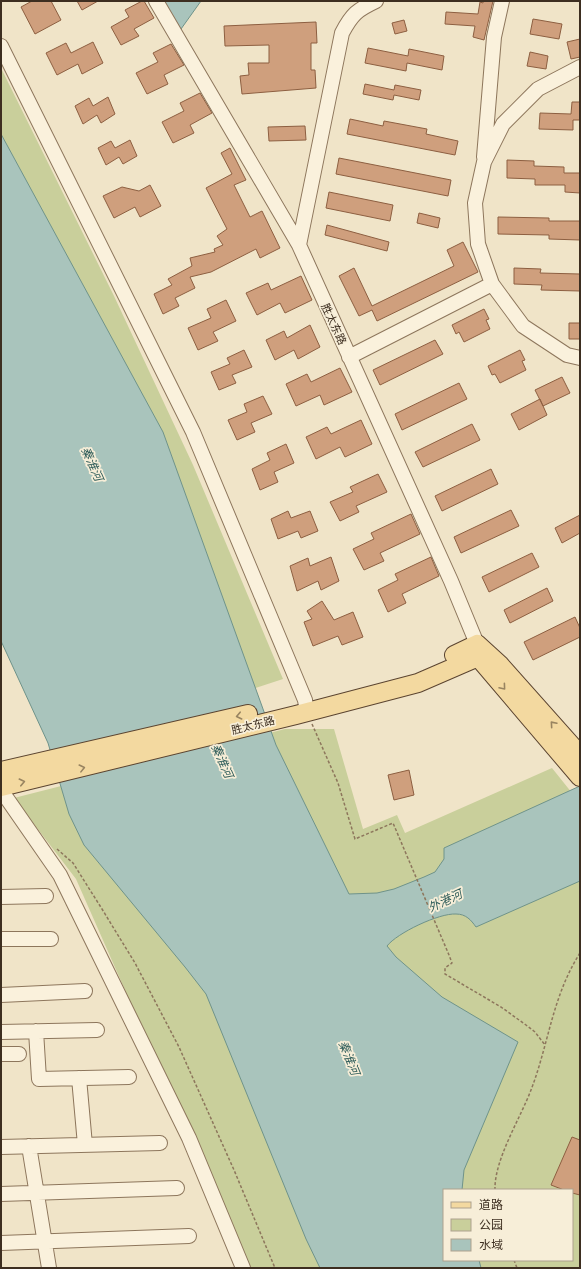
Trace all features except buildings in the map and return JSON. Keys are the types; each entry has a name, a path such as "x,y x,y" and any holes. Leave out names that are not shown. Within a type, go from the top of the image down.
{"main road":[{"name":"胜太东路","path":"1,789 42,770 300,707 418,683 478,651 574,756 580,777"},
{"name":"胜太东路","path":"1,771 42,770"}],"street":[{"name":"胜太东路","path":"156,1 298,245 448,574 478,651"},
{"path":"298,245 342,33 349,19 361,8 376,1"},
{"path":"502,1 494,37 484,162 475,203 478,244 492,284 523,326 567,355 580,358"},
{"path":"1,46 193,432 300,707"},
{"path":"484,162 503,124 538,89 580,67"},
{"path":"349,357 492,284"},
{"path":"1,789 60,875 189,1138 243,1268"},
{"path":"1,897 46,896"},
{"path":"1,939 51,939"},
{"path":"1,995 85,991"},
{"path":"1,1032 97,1030"},
{"path":"36,1031 39,1079 129,1077"},
{"path":"1,1054 19,1054"},
{"path":"79,1078 85,1145"},
{"path":"1,1147 160,1143"},
{"path":"30,1146 49,1268"},
{"path":"1,1194 177,1188"},
{"path":"1,1243 189,1236"}],"path":[{"path":"300,707 338,783 354,839 393,823 452,963 445,968 445,974 501,1007 535,1032 544,1045"},
{"path":"57,848 73,863 102,909 134,963 179,1047 234,1170 275,1268"},
{"path":"494,1189 494,1181 497,1171 509,1139 531,1091 559,995 570,969 580,953"}],"green space":[{"path":"1,68 114,296 193,465 283,679 246,691 1,562"},
{"path":"285,729 334,729 363,829 397,815 405,833 552,768 580,803 580,1268 251,1268 204,1158 140,1024 76,879 14,798"}],"water":[{"path":"156,1 201,1 176,36"},
{"path":"1,134 163,432 276,745 349,894 377,893 394,889 435,872 444,859 444,848 580,786 580,881 476,927 463,915 449,915 429,920 400,935 387,946 396,957 442,997 518,1042 464,1170 462,1189 443,1189 443,1261 479,1261 481,1268 320,1268 306,1239 206,994 84,845 69,814 48,743 1,641"}],"water label":[{"name":"秦淮河","path":"92,464"},
{"name":"秦淮河","path":"222,761"},
{"name":"外港河","path":"445,901"},
{"name":"秦淮河","path":"349,1058"}]}
